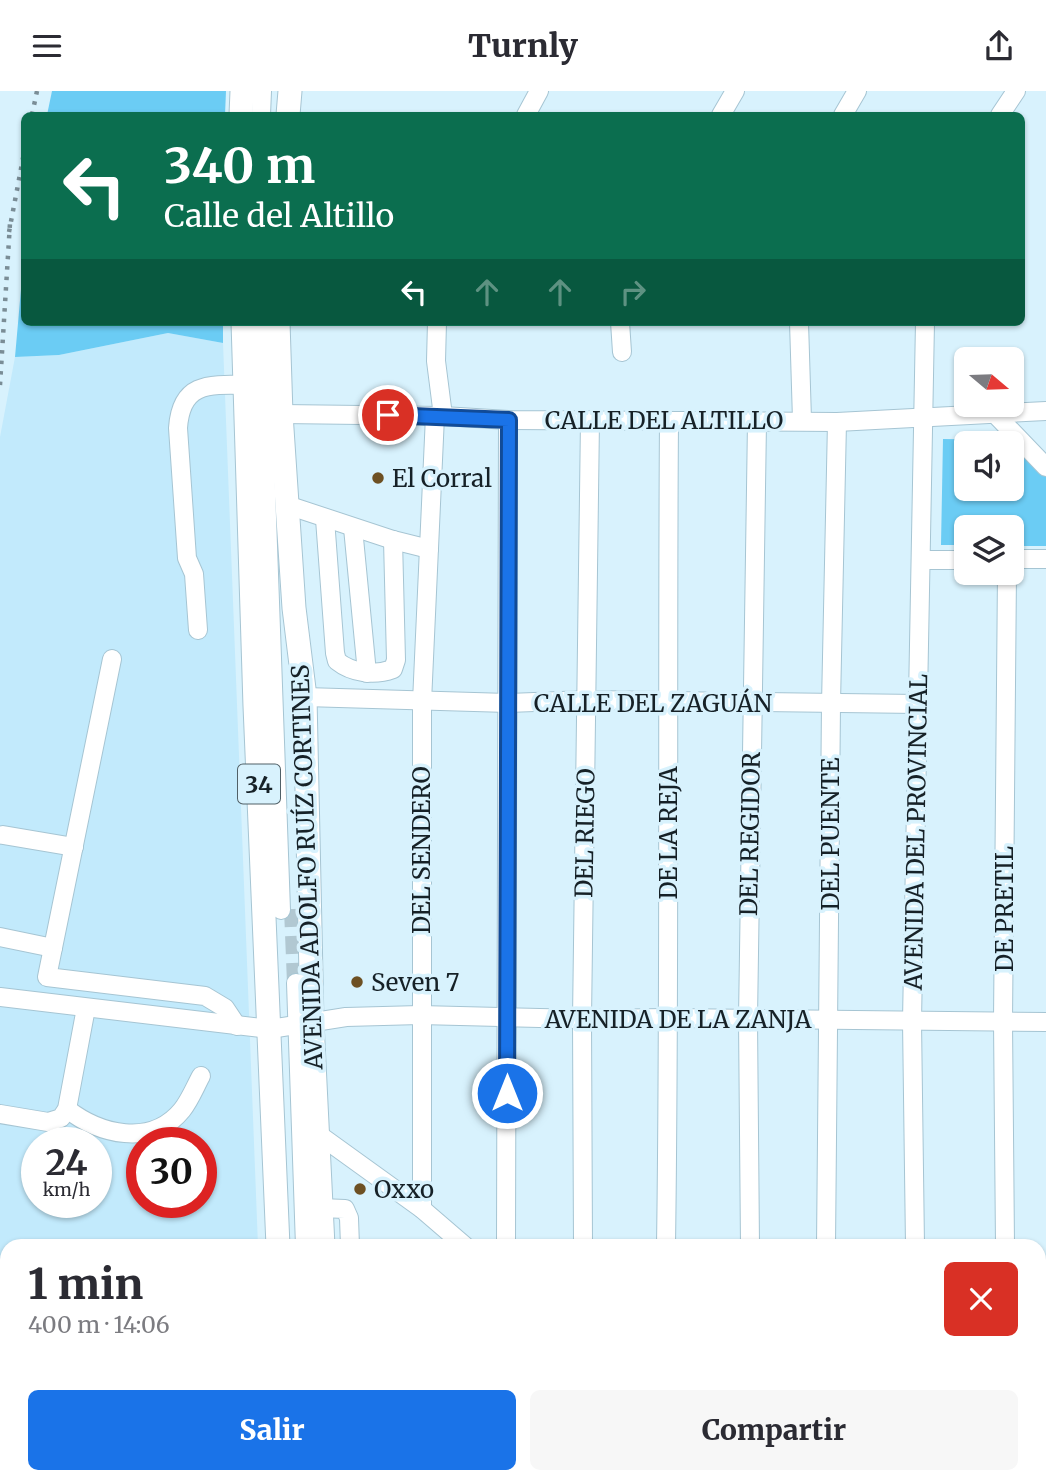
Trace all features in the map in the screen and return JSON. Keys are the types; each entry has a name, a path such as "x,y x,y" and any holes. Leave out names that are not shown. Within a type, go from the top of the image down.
{"main road":[{"path":"241,112 242,91"},
{"path":"273,112 274,91"},
{"path":"288,112 290,91"},
{"name":"AVENIDA ADOLFO RUÍZ CORTINES","path":"243,326 255,706 291,1025 318,1134 323,1239"},
{"name":"AVENIDA ADOLFO RUÍZ CORTINES","path":"278,326 294,608 305,697 278,1239"},
{"name":"AVENIDA ADOLFO RUÍZ CORTINES","path":"281,410 292,367 291,326"}],"street":[{"path":"253,112 255,91"},
{"path":"261,112 262,91"},
{"path":"528,112 540,91"},
{"path":"723,112 735,91"},
{"path":"845,112 857,91"},
{"path":"1002,112 1016,91"},
{"path":"260,326 287,909 267,326"},
{"name":"DEL SENDERO","path":"422,1209 422,702 439,416 437,326"},
{"path":"620,326 622,352"},
{"path":"799,326 802,420"},
{"name":"AVENIDA DEL PROVINCIAL","path":"915,1239 912,1021 925,326"},
{"path":"198,630 194,574 187,558 179,409 185,398 196,390 225,385 245,386"},
{"name":"CALLE DEL ALTILLO","path":"281,410 509,420 837,422 954,417"},
{"name":"CALLE DEL ALTILLO","path":"1024,413 1046,411"},
{"path":"998,417 1046,467"},
{"path":"506,1239 509,420"},
{"name":"DEL RIEGO","path":"583,1239 582,1019 590,420"},
{"name":"DE LA REJA","path":"666,1239 669,1018 669,421"},
{"name":"DEL REGIDOR","path":"750,1239 748,1019 757,422"},
{"name":"DEL PUENTE","path":"826,1239 831,704 837,422"},
{"path":"287,505 353,528 429,549"},
{"path":"325,519 337,661 346,669 368,673 384,673 393,669 396,660 393,540"},
{"path":"353,528 368,673"},
{"path":"1024,559 1046,559"},
{"path":"921,560 954,560"},
{"name":"DE PRETIL","path":"1005,1239 1003,1021 1007,585"},
{"path":"42,1002 112,659"},
{"name":"CALLE DEL ZAGUÁN","path":"305,697 508,703 587,700 918,704"},
{"path":"3,835 74,846"},
{"path":"0,937 53,948"},
{"path":"47,977 205,996 225,1007 237,1026"},
{"path":"290,983 294,1239"},
{"name":"AVENIDA DE LA ZANJA","path":"0,997 237,1026 291,1025 346,1017 420,1015 582,1019 1046,1022"},
{"path":"0,1114 48,1122 61,1118 67,1108 86,1008"},
{"path":"291,1025 305,1239"},
{"path":"67,1108 81,1120 98,1128 136,1134 166,1125 182,1110 201,1076"},
{"path":"318,1134 422,1209 457,1239"},
{"path":"321,1208 345,1209 349,1218 350,1239"}],"shaded area":[{"path":"52,91 226,91 225,112 48,112"},
{"path":"21,289 21,326 223,326 223,343 168,333 59,355 15,357"},
{"path":"168,333 223,343 258,1239 0,1239 0,437 15,357 59,355"},
{"path":"943,439 954,439 954,501 1024,501 1024,453 1046,477 1046,546 1024,546 1024,515 954,515 954,545 941,545"}],"tunnel":[{"path":"293,909 296,983"}],"railway":[{"path":"33,112 37,91"},
{"path":"9,232 21,169"},
{"path":"0,385 10,223"}],"place":[{"name":"El Corral","path":"378,478"},
{"name":"Seven 7","path":"357,982"},
{"name":"Oxxo","path":"360,1189"}],"route":[{"path":"388,415 509,420 507,1093"}]}
